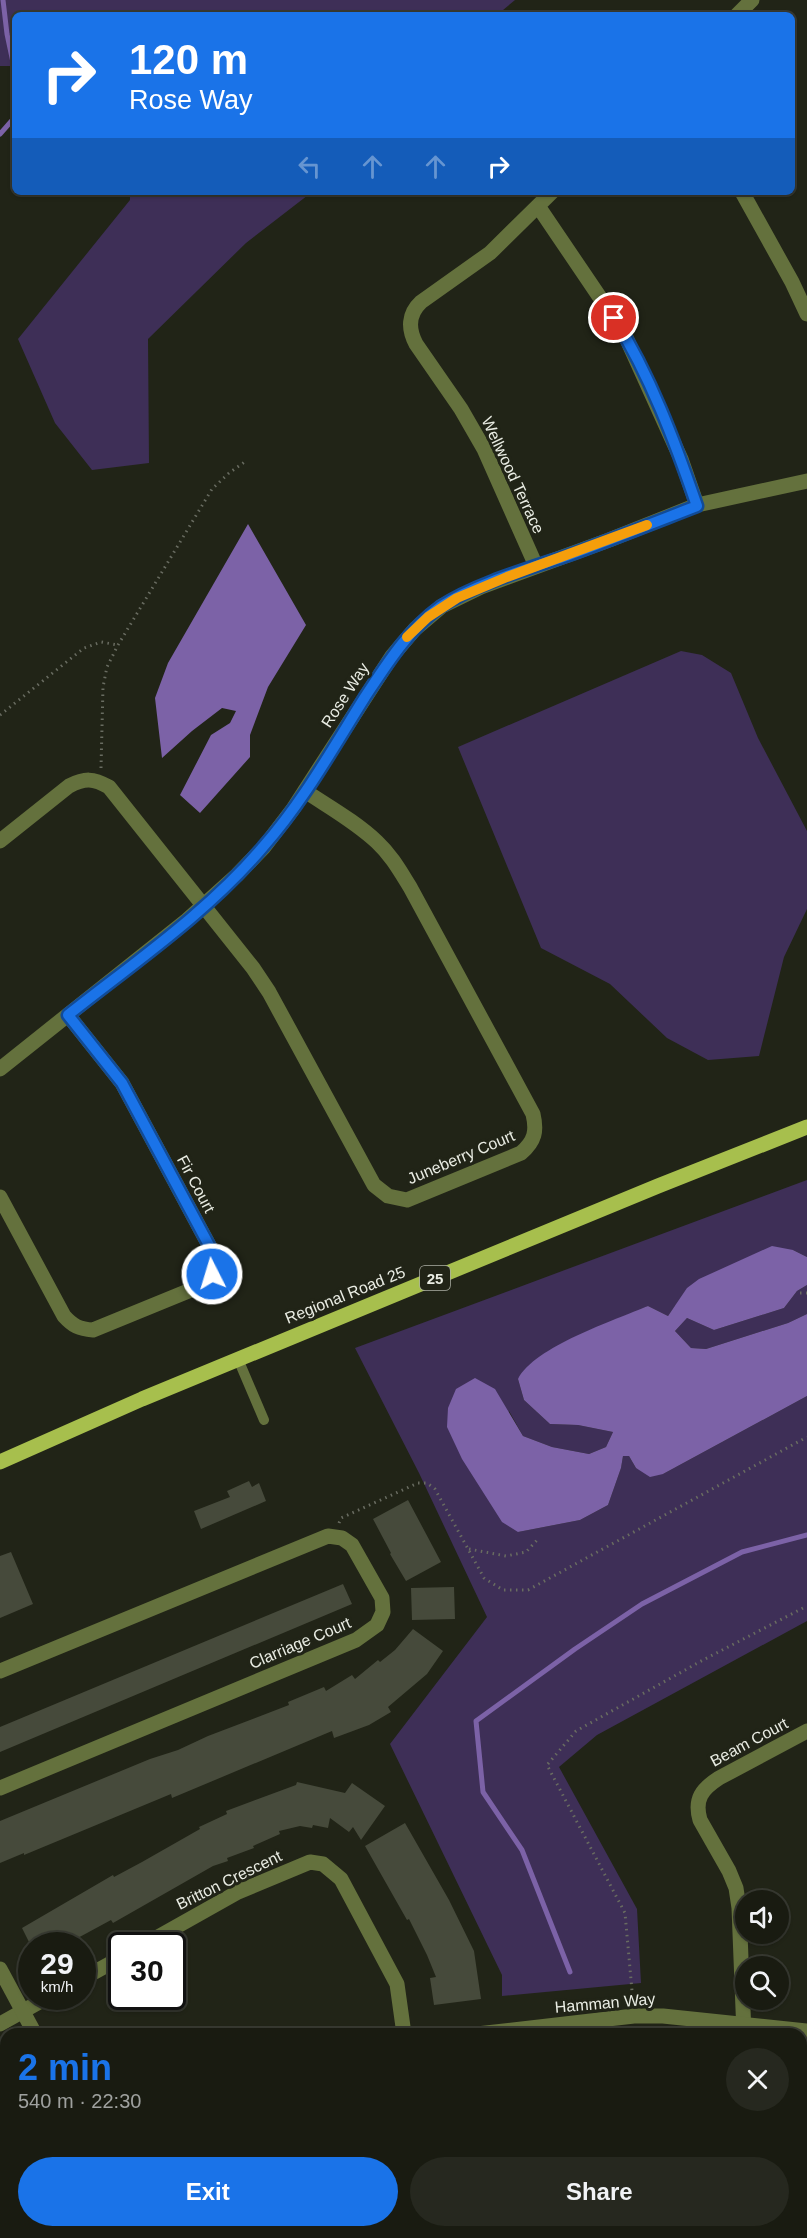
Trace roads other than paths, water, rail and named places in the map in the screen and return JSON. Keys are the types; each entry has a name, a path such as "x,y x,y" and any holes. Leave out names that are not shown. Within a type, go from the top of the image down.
{"main road":[{"name":"Regional Road 25","path":"0,1462 238,1359 807,1127"}],"street":[{"path":"740,12 752,0"},
{"name":"Wellwood Terrace","path":"536,566 484,449 461,409 416,344 410,329 412,314 421,302 490,253 549,195"},
{"path":"744,195 807,314"},
{"path":"538,206 624,333 677,449 697,506"},
{"name":"Rose Way","path":"0,1069 204,907 264,847 305,791 392,656 415,629 441,606 536,566 697,506 807,481"},
{"name":"Juneberry Court","path":"0,841 69,786 82,780 98,781 109,787 253,968 269,992 374,1185 381,1192 396,1199 407,1200 521,1153 534,1138 536,1127 533,1114 410,886 378,842 305,791"},
{"name":"Fir Court","path":"0,1197 64,1316 72,1325 81,1329 93,1330 203,1285 212,1274 214,1263 211,1249 122,1083 68,1015"},
{"name":"Clarriage Court","path":"0,1671 328,1536 342,1538 352,1545 382,1598 383,1612 377,1625 356,1640 0,1788"},
{"name":"Beam Court","path":"744,2028 739,1908 736,1888 700,1820 697,1810 698,1797 707,1786 719,1778 807,1731"},
{"name":"Britton Crescent","path":"167,1932 238,1892 310,1862 323,1864 341,1879 398,1984 403,2028"},
{"path":"0,1969 32,2028"},
{"path":"0,2024 23,2011"},
{"name":"Hamman Way","path":"529,2028 634,2016 663,2016 744,2028"}],"lane":[{"path":"238,1359 264,1420"}],"waterway":[{"path":"3,0 12,58"},
{"path":"0,134 12,120"},
{"path":"570,1972 522,1850 483,1792 476,1721 575,1649 642,1604 742,1552 807,1535"}]}
